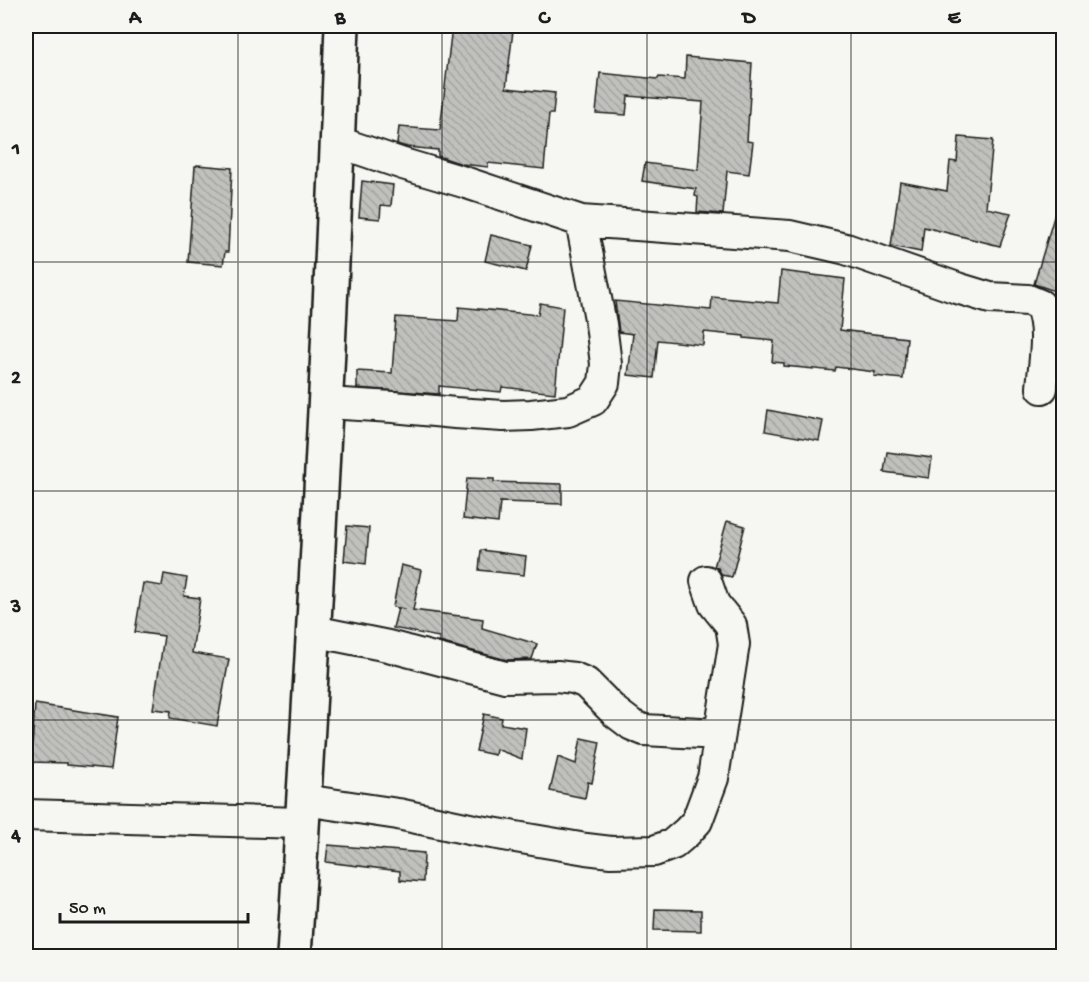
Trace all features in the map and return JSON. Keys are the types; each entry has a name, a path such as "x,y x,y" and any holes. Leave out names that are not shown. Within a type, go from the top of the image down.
{"street":[{"path":"294,957 326,403 342,26"},
{"path":"338,142 581,221 790,236 846,249 990,298 1028,300 1040,305 1044,314 1046,335 1042,388"},
{"path":"326,403 503,416 568,411 593,400 604,383 606,364 602,324 581,221"},
{"path":"26,815 303,812 398,814 474,830 576,847 611,852 654,851 673,844 697,821 713,778 734,644 731,625 714,604 706,581"},
{"path":"313,631 388,646 505,677 574,678 586,683 615,712 632,725 644,730 720,734"}],"building":[{"path":"452,26 513,31 506,88 555,93 553,114 549,114 544,169 488,163 488,167 462,164 438,156 438,150 397,144 399,127 440,130"},
{"path":"686,57 752,63 747,141 753,142 749,174 727,171 723,214 697,212 696,189 642,181 645,163 698,170 703,102 628,96 626,115 596,113 600,73 658,79 659,77 685,79"},
{"path":"959,137 993,140 986,208 1011,213 1000,246 924,227 921,252 891,246 900,182 947,191 950,161 957,162"},
{"path":"195,166 232,168 228,252 225,252 223,265 188,262"},
{"path":"362,181 393,185 391,206 381,205 380,219 359,217"},
{"path":"1058,203 1064,204 1064,294 1034,284"},
{"path":"491,235 532,245 526,271 485,261"},
{"path":"781,271 845,279 840,330 907,338 903,379 874,376 875,372 836,367 835,371 784,366 784,363 772,362 774,341 704,332 703,345 658,340 654,378 628,375 633,334 619,332 615,301 711,310 712,297 778,303"},
{"path":"540,303 563,307 555,393 502,387 501,392 439,386 439,394 357,388 357,371 392,373 396,317 458,321 459,307 538,315"},
{"path":"768,410 823,421 819,441 765,431"},
{"path":"887,452 932,458 929,478 884,472"},
{"path":"467,478 494,479 494,482 562,484 562,504 500,502 498,523 463,519"},
{"path":"727,521 745,526 732,577 722,575 718,568 714,567"},
{"path":"347,526 369,528 366,564 344,561"},
{"path":"481,550 526,556 524,575 479,570"},
{"path":"401,565 421,570 413,610 483,619 482,628 537,644 532,659 507,660 439,642 439,637 393,628 398,608 405,609 393,607"},
{"path":"164,574 187,578 184,596 200,598 192,653 229,659 217,726 170,718 171,711 153,709 164,636 135,632 143,583 162,586"},
{"path":"35,704 118,717 111,769 67,765 67,763 31,762"},
{"path":"484,714 502,718 501,724 526,728 522,759 496,749 495,755 476,751"},
{"path":"581,738 600,742 592,783 588,782 585,798 550,791 558,757 576,764"},
{"path":"328,845 424,853 423,882 400,880 400,871 326,862"},
{"path":"655,909 701,910 701,931 654,930"}]}
